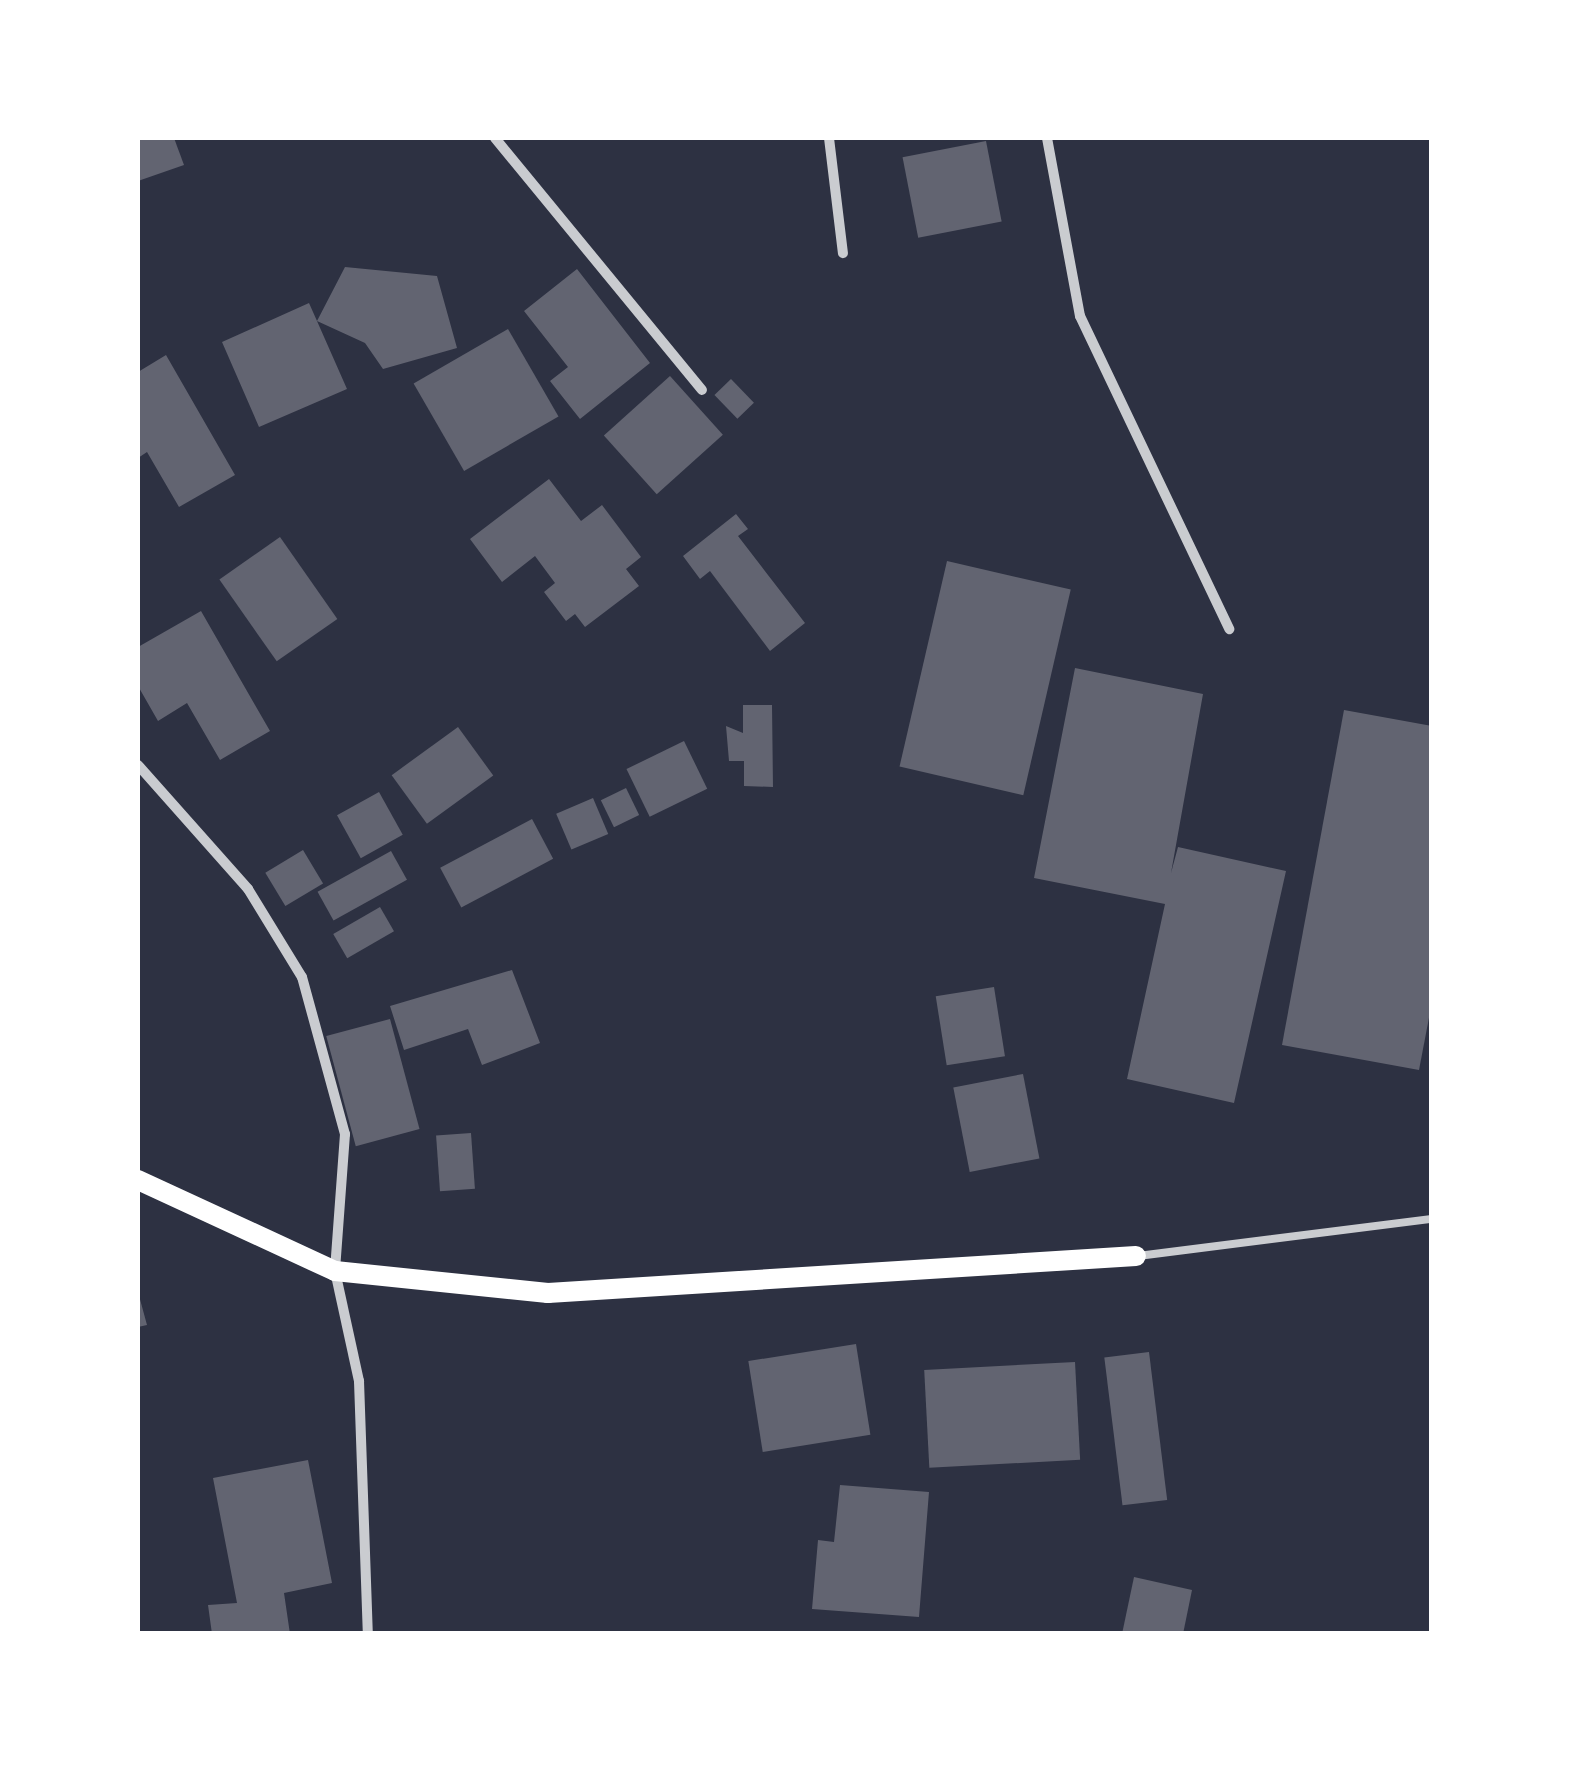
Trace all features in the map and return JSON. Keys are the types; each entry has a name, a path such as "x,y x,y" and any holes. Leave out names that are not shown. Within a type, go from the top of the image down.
{"main road":[{"path":"138,1180 335,1271 548,1293 1136,1256"}],"street":[{"path":"496,138 702,390"},
{"path":"829,138 843,253"},
{"path":"1047,138 1080,316 1229,629"},
{"path":"138,765 248,890 302,977 346,1134 335,1271 359,1381 368,1634"}],"lane":[{"path":"1136,1256 1432,1219"}],"building":[{"path":"138,138 174,138 184,165 138,181"},
{"path":"986,141 1002,221 918,238 903,157"},
{"path":"345,267 437,276 457,348 383,369 365,343 317,321"},
{"path":"577,269 650,363 580,419 550,381 568,367 524,311"},
{"path":"309,303 347,389 259,427 222,342"},
{"path":"508,329 558,416 464,471 414,384"},
{"path":"166,355 235,475 179,507 147,452 138,458 138,372"},
{"path":"670,376 723,435 657,494 604,436"},
{"path":"731,379 754,403 737,419 714,395"},
{"path":"549,479 581,521 602,505 641,557 626,569 639,586 585,627 575,614 566,621 544,592 555,583 535,556 502,582 470,539"},
{"path":"736,514 748,529 738,536 805,623 770,651 710,571 700,579 683,556"},
{"path":"280,537 337,619 277,661 219,579"},
{"path":"947,561 1071,590 1023,795 900,767"},
{"path":"201,611 270,731 220,760 187,703 158,721 138,686 138,647"},
{"path":"1075,668 1203,694 1171,873 1178,847 1286,871 1234,1103 1127,1079 1165,904 1034,878"},
{"path":"743,705 772,705 773,787 744,786 744,761 729,761 726,726 743,733"},
{"path":"1344,710 1432,726 1432,1002 1419,1070 1282,1045"},
{"path":"458,727 493,776 427,824 392,775"},
{"path":"684,741 707,789 650,817 626,769"},
{"path":"626,788 639,815 614,827 601,800"},
{"path":"379,792 403,835 361,858 337,815"},
{"path":"593,798 608,834 571,850 556,814"},
{"path":"532,819 553,859 461,908 440,868"},
{"path":"303,850 323,883 285,906 265,873"},
{"path":"391,851 407,880 334,921 318,892"},
{"path":"380,907 394,931 347,958 333,934"},
{"path":"512,970 540,1043 482,1065 468,1029 404,1050 390,1006"},
{"path":"994,987 1005,1056 947,1065 936,996"},
{"path":"390,1019 420,1129 356,1146 326,1036"},
{"path":"1023,1074 1039,1158 970,1172 953,1088"},
{"path":"471,1133 475,1189 440,1191 436,1135"},
{"path":"138,1292 147,1325 138,1327"},
{"path":"856,1344 870,1435 763,1452 748,1361"},
{"path":"1149,1352 1167,1500 1122,1505 1104,1357"},
{"path":"1075,1362 1080,1460 929,1468 924,1370"},
{"path":"308,1460 332,1583 284,1593 290,1634 212,1634 208,1605 237,1603 213,1478"},
{"path":"840,1485 929,1492 919,1617 812,1609 818,1540 834,1542"},
{"path":"1134,1577 1192,1590 1183,1634 1122,1634"}]}
